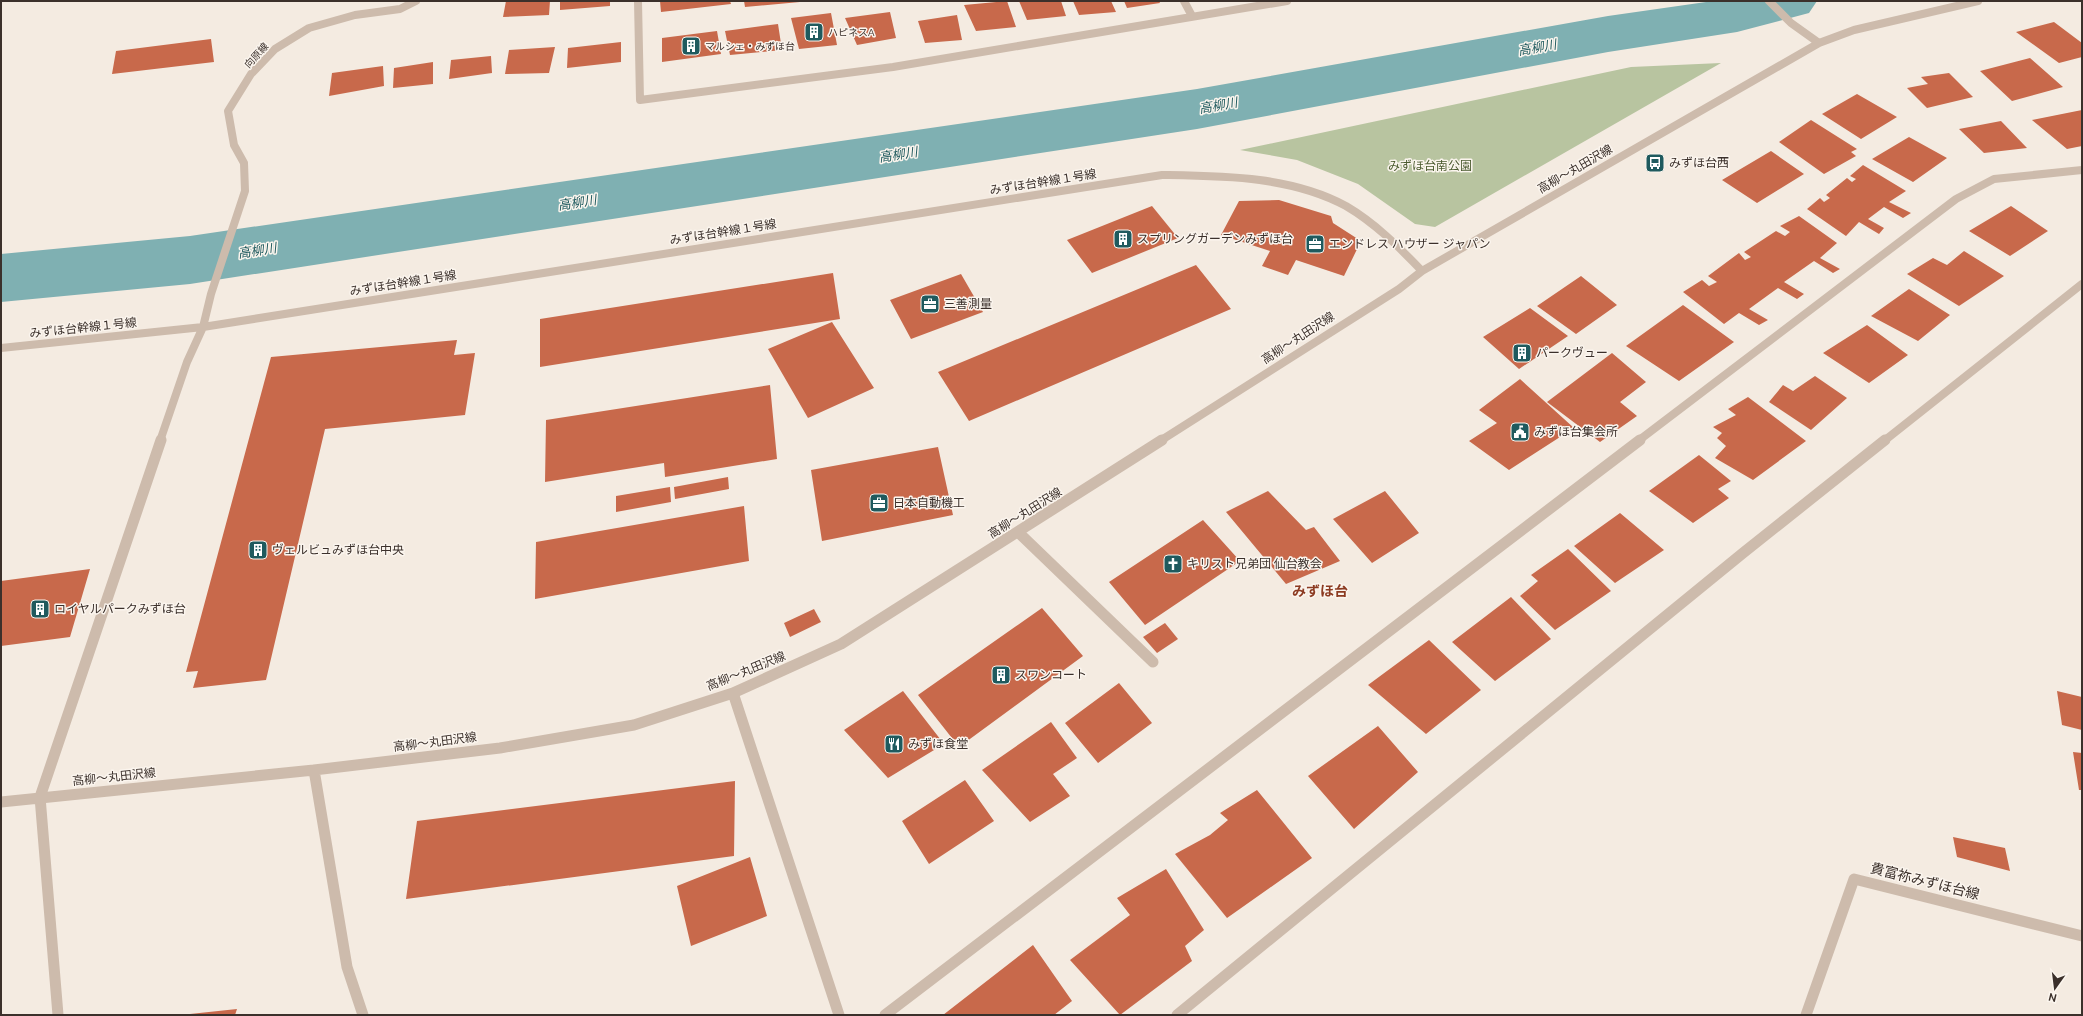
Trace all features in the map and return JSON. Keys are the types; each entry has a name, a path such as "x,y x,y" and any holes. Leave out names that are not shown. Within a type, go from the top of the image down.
{"street":[{"name":"向原線","path":"203,327 211,294 245,191 244,163 234,145 228,111 251,74 275,49 309,28 355,15 400,10 416,1"},
{"path":"638,1 640,100 893,67 1287,1"},
{"path":"1184,1 1192,16"},
{"path":"1769,1 1791,23 1819,43"},
{"name":"高柳～丸田沢線","path":"1,802 314,770 500,748 634,725 734,693 841,644 1019,533 1399,289 1422,271 1819,43 1854,30 1978,1"},
{"path":"885,1015 1956,199 1994,179 2082,170"},
{"name":"みずほ台幹線１号線","path":"1,348 203,327 1162,175 1233,177 1289,186 1332,200 1369,221 1422,271"},
{"path":"1177,1015 1737,558 2082,284"},
{"path":"58,1015 40,797 187,362 203,327"},
{"path":"1019,533 1153,662"},
{"path":"734,693 839,1015"},
{"path":"314,770 347,967 363,1015"},
{"name":"貴富祢みずほ台線","path":"1806,1015 1854,879 2082,936"}],"green space":[{"name":"みずほ台南公園","path":"1721,63 1435,227 1415,224 1358,184 1297,160 1240,150 1631,67"}],"building":[{"path":"506,1 550,1 549,15 503,17"},
{"path":"560,1 610,1 610,6 560,10"},
{"path":"660,1 730,1 731,4 661,12"},
{"path":"744,1 800,1 800,2 745,7"},
{"path":"1007,1 1016,27 976,31 964,5"},
{"path":"1019,1 1061,1 1066,16 1027,20"},
{"path":"1073,1 1111,1 1116,12 1079,15"},
{"path":"1124,1 1159,1 1160,3 1127,8"},
{"path":"890,12 896,38 857,45 845,18"},
{"name":"ハピネスA","path":"831,13 837,45 799,49 791,18"},
{"path":"957,15 962,40 925,43 918,21"},
{"path":"2054,22 2082,43 2082,57 2059,63 2016,32"},
{"path":"778,24 782,50 730,55 725,31"},
{"name":"マルシェ・みずほ台","path":"717,31 721,54 662,62 662,38"},
{"path":"211,39 214,62 112,74 116,51"},
{"path":"621,42 621,62 567,68 568,48"},
{"path":"555,47 549,73 505,74 509,50"},
{"path":"491,56 492,73 449,79 451,60"},
{"path":"2030,58 2063,87 2012,101 1980,71"},
{"path":"433,62 433,84 393,88 394,68"},
{"path":"383,66 384,86 329,96 332,73"},
{"path":"1949,73 1973,97 1927,108 1907,88 1928,84 1921,77"},
{"path":"1857,94 1897,117 1861,139 1822,114"},
{"path":"2082,110 2082,146 2067,149 2032,120"},
{"path":"1811,120 1857,149 1851,152 1856,156 1824,174 1779,142"},
{"path":"2001,121 2027,148 1984,153 1959,129"},
{"path":"1909,137 1947,158 1913,182 1872,159"},
{"path":"1771,151 1804,174 1757,203 1722,180"},
{"path":"1863,165 1906,191 1889,202 1911,213 1903,218 1884,207 1868,219 1884,228 1879,234 1859,222 1846,236 1807,209 1820,198 1824,202 1830,198 1826,195 1847,178 1852,182 1856,179 1850,176"},
{"path":"1279,200 1331,216 1333,223 1361,241 1344,276 1296,260 1288,275 1262,266 1270,251 1221,235 1239,201"},
{"name":"スプリングガーデンみずほ台","path":"1152,206 1178,238 1092,273 1067,240"},
{"path":"2011,206 2048,231 2010,256 1969,231"},
{"path":"1799,216 1837,243 1820,258 1840,269 1833,273 1814,261 1784,282 1804,294 1797,299 1778,288 1749,309 1768,320 1759,325 1739,313 1724,324 1683,292 1702,280 1709,286 1717,282 1708,276 1739,253 1745,260 1751,257 1744,252 1776,231 1785,236 1790,232 1780,226"},
{"path":"1964,251 2004,276 1959,306 1907,274 1933,258 1947,265"},
{"path":"1196,265 1231,309 969,421 938,372"},
{"path":"833,273 840,319 540,367 540,319"},
{"path":"961,274 983,312 911,339 890,300"},
{"path":"1581,276 1617,305 1576,334 1537,306"},
{"path":"1909,289 1950,315 1918,341 1871,316"},
{"path":"1683,305 1734,342 1679,381 1626,346"},
{"name":"パークヴュー","path":"1530,308 1568,336 1519,369 1483,337"},
{"path":"832,322 874,388 808,418 768,349"},
{"path":"1867,325 1908,355 1869,383 1823,353"},
{"name":"ヴェルビュみずほ台中央","path":"457,340 454,355 475,353 465,415 325,429 266,680 193,688 198,671 186,672 271,357"},
{"path":"1612,353 1646,382 1620,402 1637,416 1600,442 1547,402"},
{"path":"1815,376 1847,398 1811,430 1769,402 1783,385 1793,391"},
{"path":"1520,379 1574,428 1509,470 1469,441 1497,423 1479,410"},
{"path":"770,385 777,459 665,477 664,463 545,482 546,420"},
{"path":"1748,397 1806,441 1753,480 1715,458 1726,446 1717,438 1722,433 1713,427 1736,415 1728,409"},
{"path":"938,447 953,515 822,541 811,470"},
{"path":"1699,455 1731,481 1718,489 1729,498 1693,523 1649,491"},
{"path":"728,477 729,489 675,499 674,487"},
{"path":"670,487 671,502 616,512 616,496"},
{"path":"1268,491 1306,530 1314,527 1340,561 1286,584 1226,512"},
{"path":"1385,491 1419,533 1372,563 1333,519"},
{"path":"744,506 749,561 535,599 536,542"},
{"path":"1620,513 1664,550 1615,583 1574,546"},
{"path":"1203,520 1240,561 1145,625 1109,582"},
{"path":"1568,549 1611,591 1555,630 1520,596 1538,581 1531,575"},
{"name":"ロイヤルパークみずほ台","path":"90,569 70,637 1,646 1,581"},
{"path":"1511,597 1551,639 1495,681 1452,642"},
{"name":"スワンコート","path":"1042,608 1083,656 959,747 918,695"},
{"path":"814,609 821,622 790,637 784,623"},
{"path":"1165,623 1178,639 1157,653 1143,637"},
{"path":"1429,640 1481,690 1426,734 1368,685"},
{"path":"1119,683 1152,723 1098,763 1065,723"},
{"path":"903,691 944,744 888,778 844,730"},
{"path":"2057,691 2082,697 2082,730 2062,725"},
{"path":"1051,722 1077,758 1053,774 1070,796 1030,822 982,770"},
{"path":"1378,726 1418,772 1354,829 1308,776"},
{"path":"2073,752 2082,753 2082,790 2079,790"},
{"path":"965,780 994,821 929,864 902,821"},
{"path":"735,781 734,856 406,899 417,821"},
{"path":"1257,790 1312,858 1227,918 1175,854 1210,835 1228,820 1220,813"},
{"path":"1953,837 2005,848 2010,871 1957,857"},
{"path":"750,857 767,916 691,946 677,886"},
{"path":"1166,869 1204,930 1185,946 1192,961 1120,1015 1070,960 1130,915 1117,898"},
{"path":"1033,945 1072,1001 1054,1015 943,1015"},
{"path":"237,1009 235,1015 190,1015 190,1014"}],"waterway":[{"name":"高柳川","path":"1,278 190,260 1197,109 1608,34 1737,15 1790,1"}],"place":[{"name":"ハピネスA","path":"814,32"},
{"name":"マルシェ・みずほ台","path":"691,46"},
{"name":"みずほ台西","path":"1655,163"},
{"name":"スプリングガーデンみずほ台","path":"1123,239"},
{"name":"エンドレス ハウザー ジャパン","path":"1315,244"},
{"name":"三善測量","path":"930,304"},
{"name":"パークヴュー","path":"1522,353"},
{"name":"みずほ台集会所","path":"1520,432"},
{"name":"日本自動機工","path":"879,503"},
{"name":"ヴェルビュみずほ台中央","path":"258,550"},
{"name":"キリスト兄弟団 仙台教会","path":"1173,564"},
{"name":"ロイヤルパークみずほ台","path":"40,609"},
{"name":"スワンコート","path":"1001,675"},
{"name":"みずほ食堂","path":"894,744"}],"district":[{"name":"みずほ台","path":"1320,591"}]}
